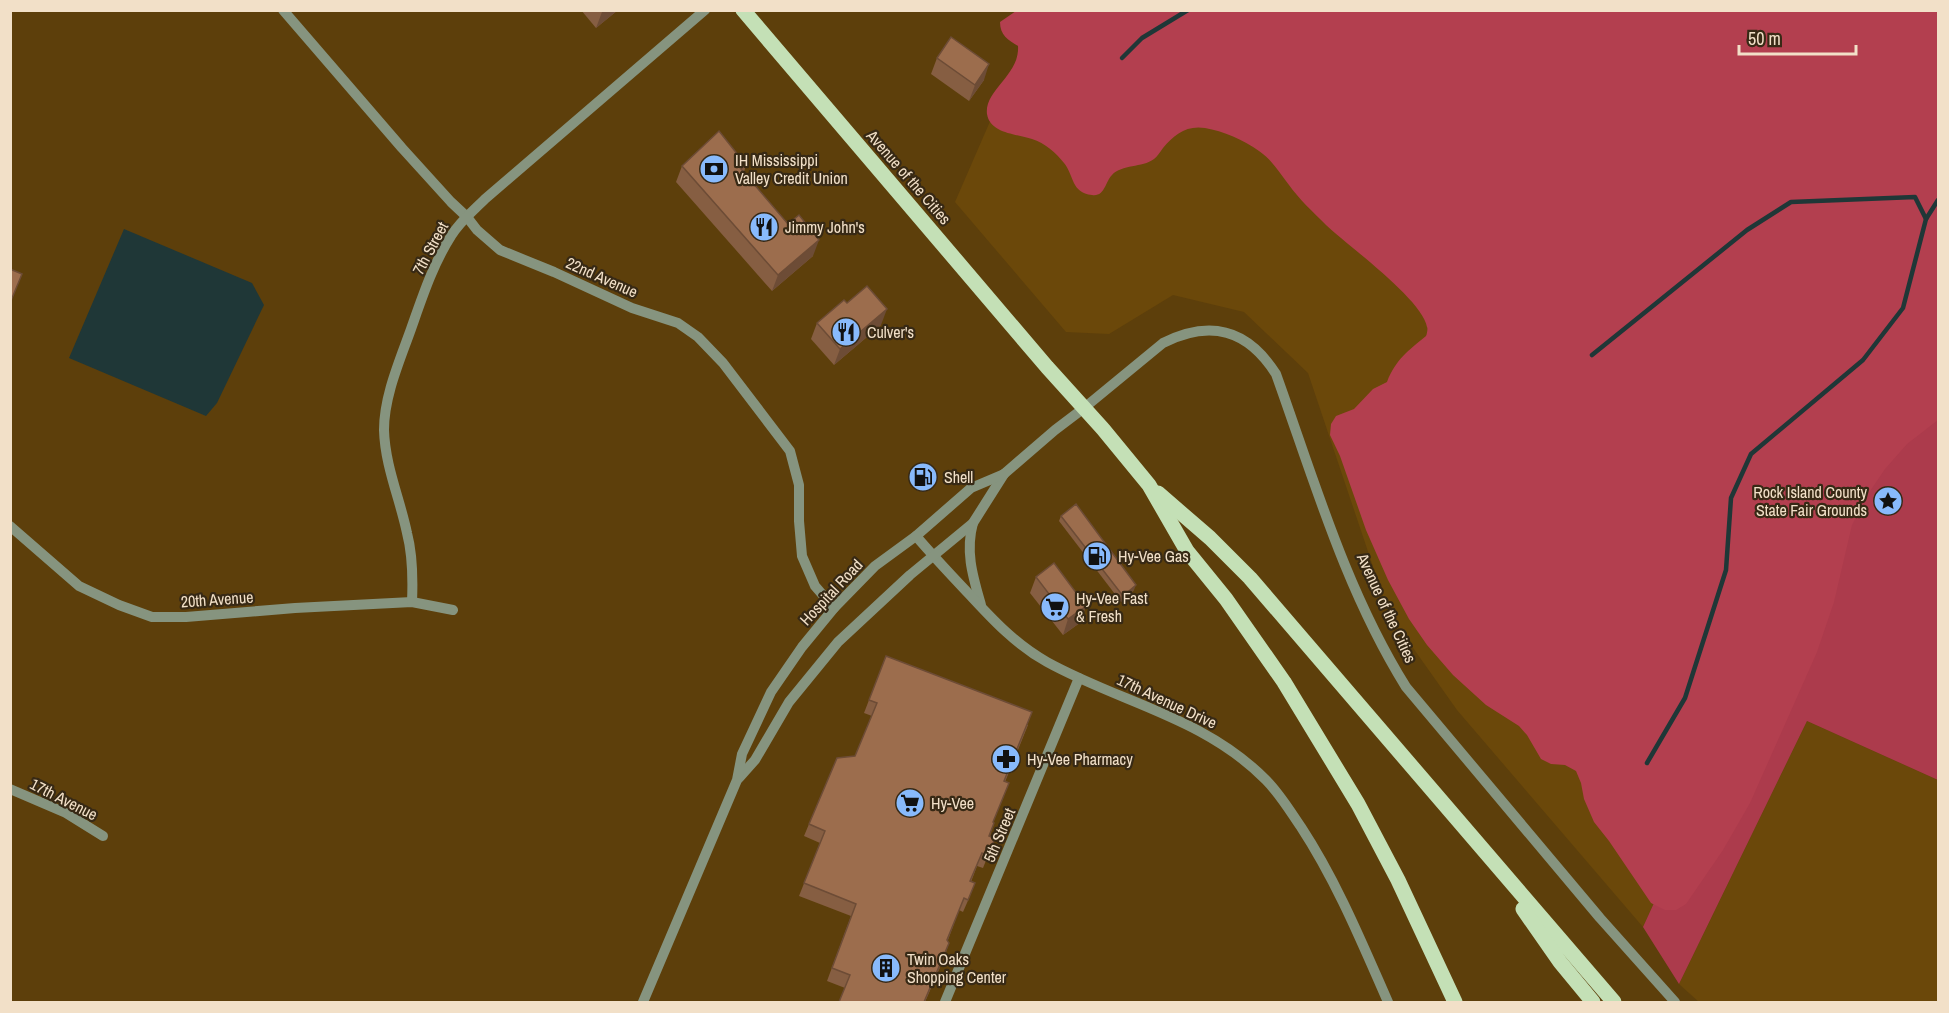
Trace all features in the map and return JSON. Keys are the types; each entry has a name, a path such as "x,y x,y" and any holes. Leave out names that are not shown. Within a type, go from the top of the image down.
{"main road":[{"name":"Avenue of the Cities","path":"743,10 1149,485 1210,538 1250,578 1614,1002"},
{"name":"Avenue of the Cities","path":"881,172 1047,367"},
{"name":"Avenue of the Cities","path":"1149,485 1187,551 1226,599 1284,682 1358,804 1403,889 1455,1002"},
{"name":"Avenue of the Cities","path":"1472,837 1560,962 1593,1002"}],"street":[{"name":"22nd Avenue","path":"283,10 402,148 477,230 500,250 632,308 678,323 698,337 723,363 790,451 799,485 802,556 815,586 834,608"},
{"name":"7th Street","path":"412,602 413,570 407,533 390,474 384,430 387,403 399,363 426,288 450,237 467,217 528,162 705,10"},
{"name":"Avenue of the Cities","path":"1084,408 1163,343 1191,332 1224,332 1239,337 1265,356 1276,375 1357,594 1386,654 1406,687 1592,909 1675,1002"},
{"name":"Hospital Road","path":"737,780 755,760 789,702 832,648 852,627 973,523 1004,474 1055,429 1084,408"},
{"name":"Hospital Road","path":"643,1002 737,780 742,754 771,693 802,647 834,608 875,566 916,536 971,488 1004,474"},
{"path":"973,523 969,538 969,552 973,578 982,608"},
{"name":"20th Avenue","path":"10,526 79,586 119,605 152,617 186,617 412,602 453,610"},
{"name":"17th Avenue Drive","path":"916,536 1002,629 1025,649 1079,678 1207,734 1267,781 1283,800 1318,853 1351,918 1388,1002"},
{"name":"5th Street","path":"945,1002 1079,678"},
{"name":"17th Avenue","path":"10,789 66,813 103,836"}],"shaded area":[{"path":"1016,11 1938,11 1938,420 1907,444 1885,469 1866,497 1852,525 1834,602 1817,652 1750,803 1723,850 1686,904 1676,910 1665,910 1651,903 1594,822 1576,771 1565,765 1551,764 1541,759 1519,726 1486,705 1453,675 1427,645 1409,619 1388,580 1366,530 1340,456 1330,435 1331,424 1336,416 1354,409 1373,389 1387,382 1399,361 1426,336 1427,328 1412,302 1383,273 1316,215 1264,155 1247,143 1226,134 1198,127 1186,130 1172,139 1149,162 1116,172 1100,194 1085,194 1080,191 1064,163 1050,149 1037,141 1005,132 993,126 989,121 987,114 991,97 1014,65 1017,56 1018,46 1003,34 1000,22"},
{"path":"1038,11 1938,11 1938,281 1643,927 1457,710 1389,614 1308,373 1244,312 1173,295 1109,334 1066,332 955,202"},
{"name":"Rock Island County State Fair Grounds","path":"1938,281 1938,780 1807,721 1679,984 1643,927"},
{"path":"1807,721 1938,780 1938,1002 1699,1002 1679,984"}],"water":[{"path":"124,229 252,283 264,305 217,403 206,416 69,358"}],"building":[{"path":"951,37 989,64 975,85 937,58"},
{"path":"719,131 746,165 741,169 788,224 799,215 819,240 778,275 682,166"},
{"path":"10,269 22,274 10,303"},
{"path":"867,286 887,309 840,349 817,323 844,300 847,303"},
{"name":"Hy-Vee Gas","path":"1076,504 1136,585 1123,596 1061,516"},
{"path":"1054,563 1086,606 1068,619 1036,577"},
{"name":"Hy-Vee","path":"886,656 1032,712 1004,781 1009,783 989,836 995,838 988,856 982,853 970,881 975,883 968,900 964,898 947,940 949,943 924,1002 839,1002 850,975 832,968 856,904 804,883 825,831 809,824 837,758 855,756 877,703 869,700"}],"waterway":[{"path":"1122,58 1142,38 1188,10"},
{"path":"1592,355 1747,230 1791,202 1915,197 1926,219"},
{"path":"1647,763 1685,698 1726,570 1731,498 1751,454 1863,360 1903,308 1926,219 1938,200"}],"place":[{"name":"IH Mississippi Valley Credit Union","path":"714,169"},
{"name":"Jimmy John's","path":"764,227"},
{"name":"Culver's","path":"846,332"},
{"name":"Shell","path":"923,477"},
{"name":"Rock Island County State Fair Grounds","path":"1888,501"},
{"name":"Hy-Vee Gas","path":"1097,556"},
{"name":"Hy-Vee Fast & Fresh","path":"1055,607"},
{"name":"Hy-Vee Pharmacy","path":"1006,759"},
{"name":"Hy-Vee","path":"910,803"},
{"name":"Twin Oaks Shopping Center","path":"886,968"}]}
